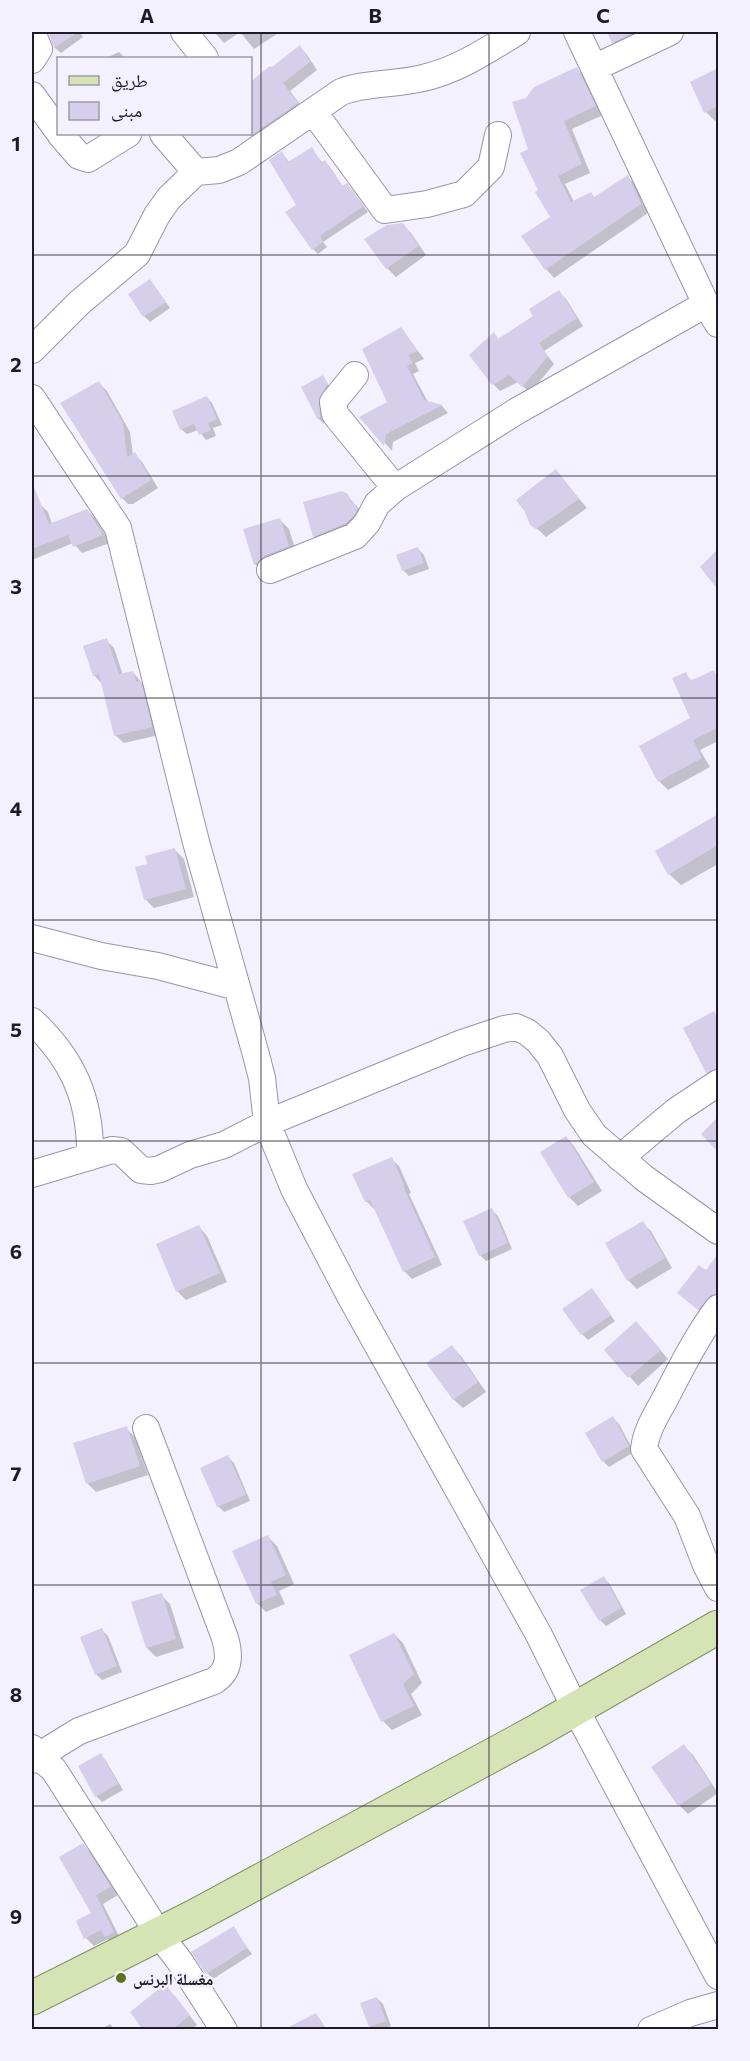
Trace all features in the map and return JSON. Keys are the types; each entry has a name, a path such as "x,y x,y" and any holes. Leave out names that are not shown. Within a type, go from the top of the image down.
{"main road":[{"path":"32,1998 159,1934 576,1710 718,1627"}],"street":[{"path":"32,32 39,49 32,60"},
{"path":"184,32 204,57"},
{"path":"32,350 79,303 137,254 169,198 196,172 219,170 238,162 341,92 353,88 422,79 464,64 517,32"},
{"path":"270,570 355,536 367,523 377,504 395,488 517,411 712,314 576,32"},
{"path":"594,68 670,32"},
{"path":"32,94 57,129"},
{"path":"313,111 385,210 427,204 464,194 491,167 498,135"},
{"path":"62,135 79,156 88,159 126,135"},
{"path":"164,135 196,172"},
{"path":"355,375 333,402 334,414 395,488"},
{"path":"32,398 118,528 196,842 262,1078 267,1123 294,1189 350,1296 539,1635 576,1710 718,1976"},
{"path":"32,938 101,956 158,966 237,987"},
{"path":"32,1021 67,1060 77,1080 88,1118 90,1157"},
{"path":"32,1174 112,1150 121,1150 141,1170 160,1169 462,1043 516,1027 532,1036 550,1056 581,1117 594,1135 620,1158 718,1231"},
{"path":"620,1158 676,1111 718,1083"},
{"path":"718,1308 702,1330 647,1432 644,1449 687,1516 706,1565 718,1588"},
{"path":"33,1755 79,1731 214,1681 222,1676 227,1666 229,1653 225,1638 146,1428"},
{"path":"33,1755 47,1762 54,1770 159,1934 195,1983 224,2030"},
{"path":"651,2030 690,2013 718,2005"}],"building":[{"path":"48,32 78,32 54,48"},
{"path":"607,32 636,32 612,43"},
{"path":"300,45 310,62 283,83 298,103 252,135 252,80 270,66 272,67"},
{"path":"577,67 596,106 564,121 582,164 558,176 571,202 591,192 594,197 628,175 641,204 545,270 521,236 550,217 535,192 538,190 520,153 528,149 512,102 526,98 534,87"},
{"path":"718,68 718,106 704,113 690,82"},
{"path":"312,147 321,163 325,160 342,186 347,183 364,206 320,236 323,242 312,250 285,212 296,205 269,160 282,151 288,162"},
{"path":"403,223 419,246 386,269 364,239 387,225"},
{"path":"150,279 166,302 143,317 128,294"},
{"path":"559,290 577,318 539,343 548,356 522,387 509,375 492,385 469,355 494,332 498,339 533,316 529,309"},
{"path":"401,327 418,351 408,355 413,363 407,366 424,400 443,405 386,434 384,446 359,417 387,402 362,349"},
{"path":"323,375 328,384 319,398 320,417 318,420 301,387"},
{"path":"99,381 123,423 127,457 135,452 151,480 121,499 60,403"},
{"path":"207,396 217,419 208,423 211,430 199,435 194,424 180,430 172,411"},
{"path":"556,469 579,499 536,529 530,525 525,512 516,500"},
{"path":"32,482 49,524 87,509 103,535 73,547 68,535 32,549"},
{"path":"342,491 348,494 351,501 358,507 354,515 346,523 313,537 303,502"},
{"path":"280,518 289,546 264,556 254,565 243,529"},
{"path":"418,547 424,563 402,571 396,555"},
{"path":"718,549 718,590 700,567"},
{"path":"107,638 119,674 133,671 136,682 141,681 152,727 114,736 99,674 93,676 83,646"},
{"path":"714,670 718,680 718,728 693,740 702,758 658,782 639,746 690,718 672,678 686,672 690,681"},
{"path":"718,814 718,845 668,875 655,851"},
{"path":"175,848 186,889 144,900 135,867 147,864 145,856"},
{"path":"714,1011 718,1019 718,1068 706,1073 683,1028"},
{"path":"718,1117 718,1152 701,1134"},
{"path":"566,1136 594,1182 568,1198 540,1152"},
{"path":"392,1157 435,1257 403,1272 370,1200 365,1202 352,1174"},
{"path":"492,1208 508,1243 479,1256 463,1221"},
{"path":"643,1221 665,1258 627,1281 605,1243"},
{"path":"199,1225 220,1273 176,1292 156,1244"},
{"path":"718,1254 718,1293 711,1295 698,1310 677,1293 699,1265 706,1270"},
{"path":"592,1288 611,1315 581,1335 562,1309"},
{"path":"636,1321 661,1350 628,1378 604,1350"},
{"path":"452,1345 478,1382 453,1400 426,1363"},
{"path":"613,1416 629,1446 602,1462 585,1433"},
{"path":"127,1426 140,1466 86,1484 73,1443"},
{"path":"228,1455 246,1495 217,1507 200,1468"},
{"path":"268,1535 286,1575 271,1582 277,1595 256,1604 232,1551"},
{"path":"604,1576 621,1608 599,1621 580,1590"},
{"path":"162,1593 176,1639 146,1648 131,1602"},
{"path":"102,1628 117,1666 95,1675 80,1637"},
{"path":"394,1633 414,1674 403,1684 414,1706 381,1722 349,1655"},
{"path":"684,1744 711,1784 678,1806 651,1767"},
{"path":"101,1753 118,1784 95,1797 78,1766"},
{"path":"83,1843 111,1887 96,1895 114,1932 105,1937 101,1930 84,1939 76,1921 91,1913 59,1857"},
{"path":"234,1926 247,1948 206,1974 191,1952"},
{"path":"165,1984 190,2015 172,2030 143,2030 130,2012"},
{"path":"377,1997 386,2021 369,2027 360,2003"},
{"path":"316,2013 327,2030 283,2030"}],"place":[{"name":"مغسلة البرنس","path":"121,1978"}]}
